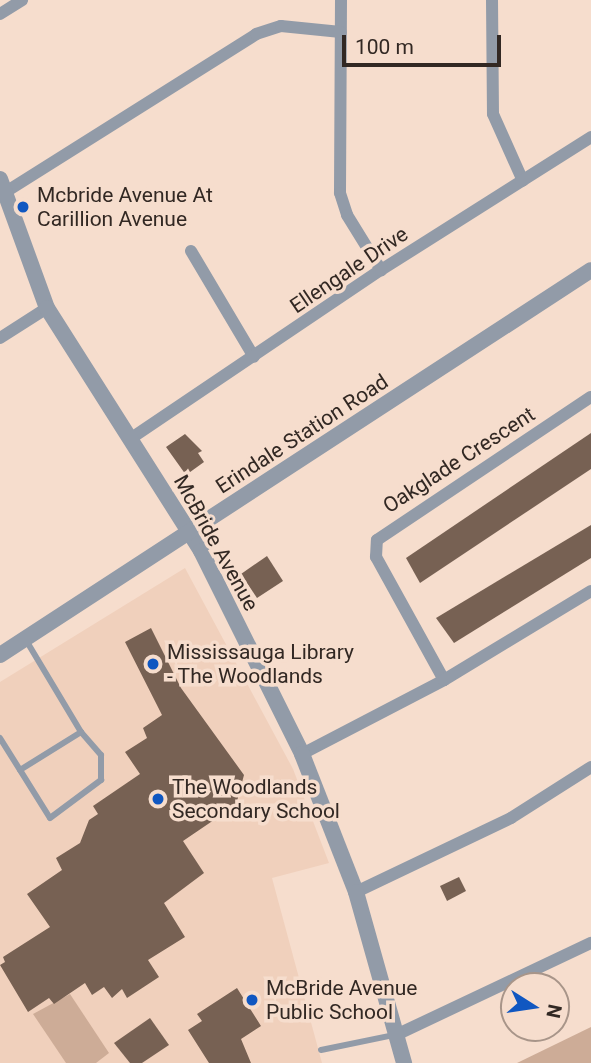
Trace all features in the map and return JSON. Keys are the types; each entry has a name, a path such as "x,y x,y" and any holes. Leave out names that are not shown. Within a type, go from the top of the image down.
{"street":[{"path":"0,14 22,0"},
{"path":"341,0 340,193 347,215 382,270"},
{"path":"492,0 493,114 523,181"},
{"path":"2,186 256,34 281,26 341,32"},
{"name":"Ellengale Drive","path":"131,439 382,270 591,137"},
{"name":"McBride Avenue","path":"2,186 47,308 189,533 302,754 356,892 404,1063"},
{"path":"191,251 254,357"},
{"name":"Erindale Station Road","path":"0,655 591,270"},
{"path":"0,338 47,308"},
{"name":"Oakglade Crescent","path":"444,680 376,556 377,540 591,397"},
{"path":"302,754 444,680 591,591"},
{"path":"356,892 511,818 591,766"},
{"path":"396,1035 414,1030 591,943"}],"lane":[{"path":"0,738 50,818 101,780 101,755 81,732 25,638"},
{"path":"20,770 81,732"},
{"path":"321,1050 396,1035"}],"shaded area":[{"name":"The Woodlands Secondary School","path":"185,568 293,769 329,863 272,878 322,1063 0,1063 0,682"},
{"path":"70,994 109,1053 96,1063 66,1063 33,1014"},
{"path":"591,1027 591,1063 517,1063 560,1042 570,1042 570,1037"}],"building":[{"path":"591,433 591,469 420,583 406,558"},
{"path":"185,434 202,451 198,453 204,462 186,475 166,447"},
{"path":"591,525 591,558 454,643 436,618"},
{"path":"267,556 283,581 257,598 241,574"},
{"path":"151,628 181,688 244,775 236,805 183,841 204,873 164,903 185,937 148,960 159,977 127,998 122,989 112,998 104,987 92,995 85,983 54,1004 49,998 28,1012 0,965 5,962 3,957 50,927 27,894 62,870 56,858 80,843 89,820 98,814 93,806 140,774 125,752 147,738 143,728 162,715 125,642"},
{"path":"459,877 466,891 447,901 440,886"},
{"path":"237,988 261,1026 241,1039 251,1063 209,1063 188,1030 202,1021 197,1014"},
{"path":"150,1018 169,1045 142,1063 130,1063 114,1043"}],"place":[{"name":"Mcbride Avenue At Carillion Avenue","path":"23,207"},
{"name":"Mississauga Library - The Woodlands","path":"153,664"},
{"name":"The Woodlands Secondary School","path":"158,799"},
{"name":"McBride Avenue Public School","path":"252,1000"}]}
